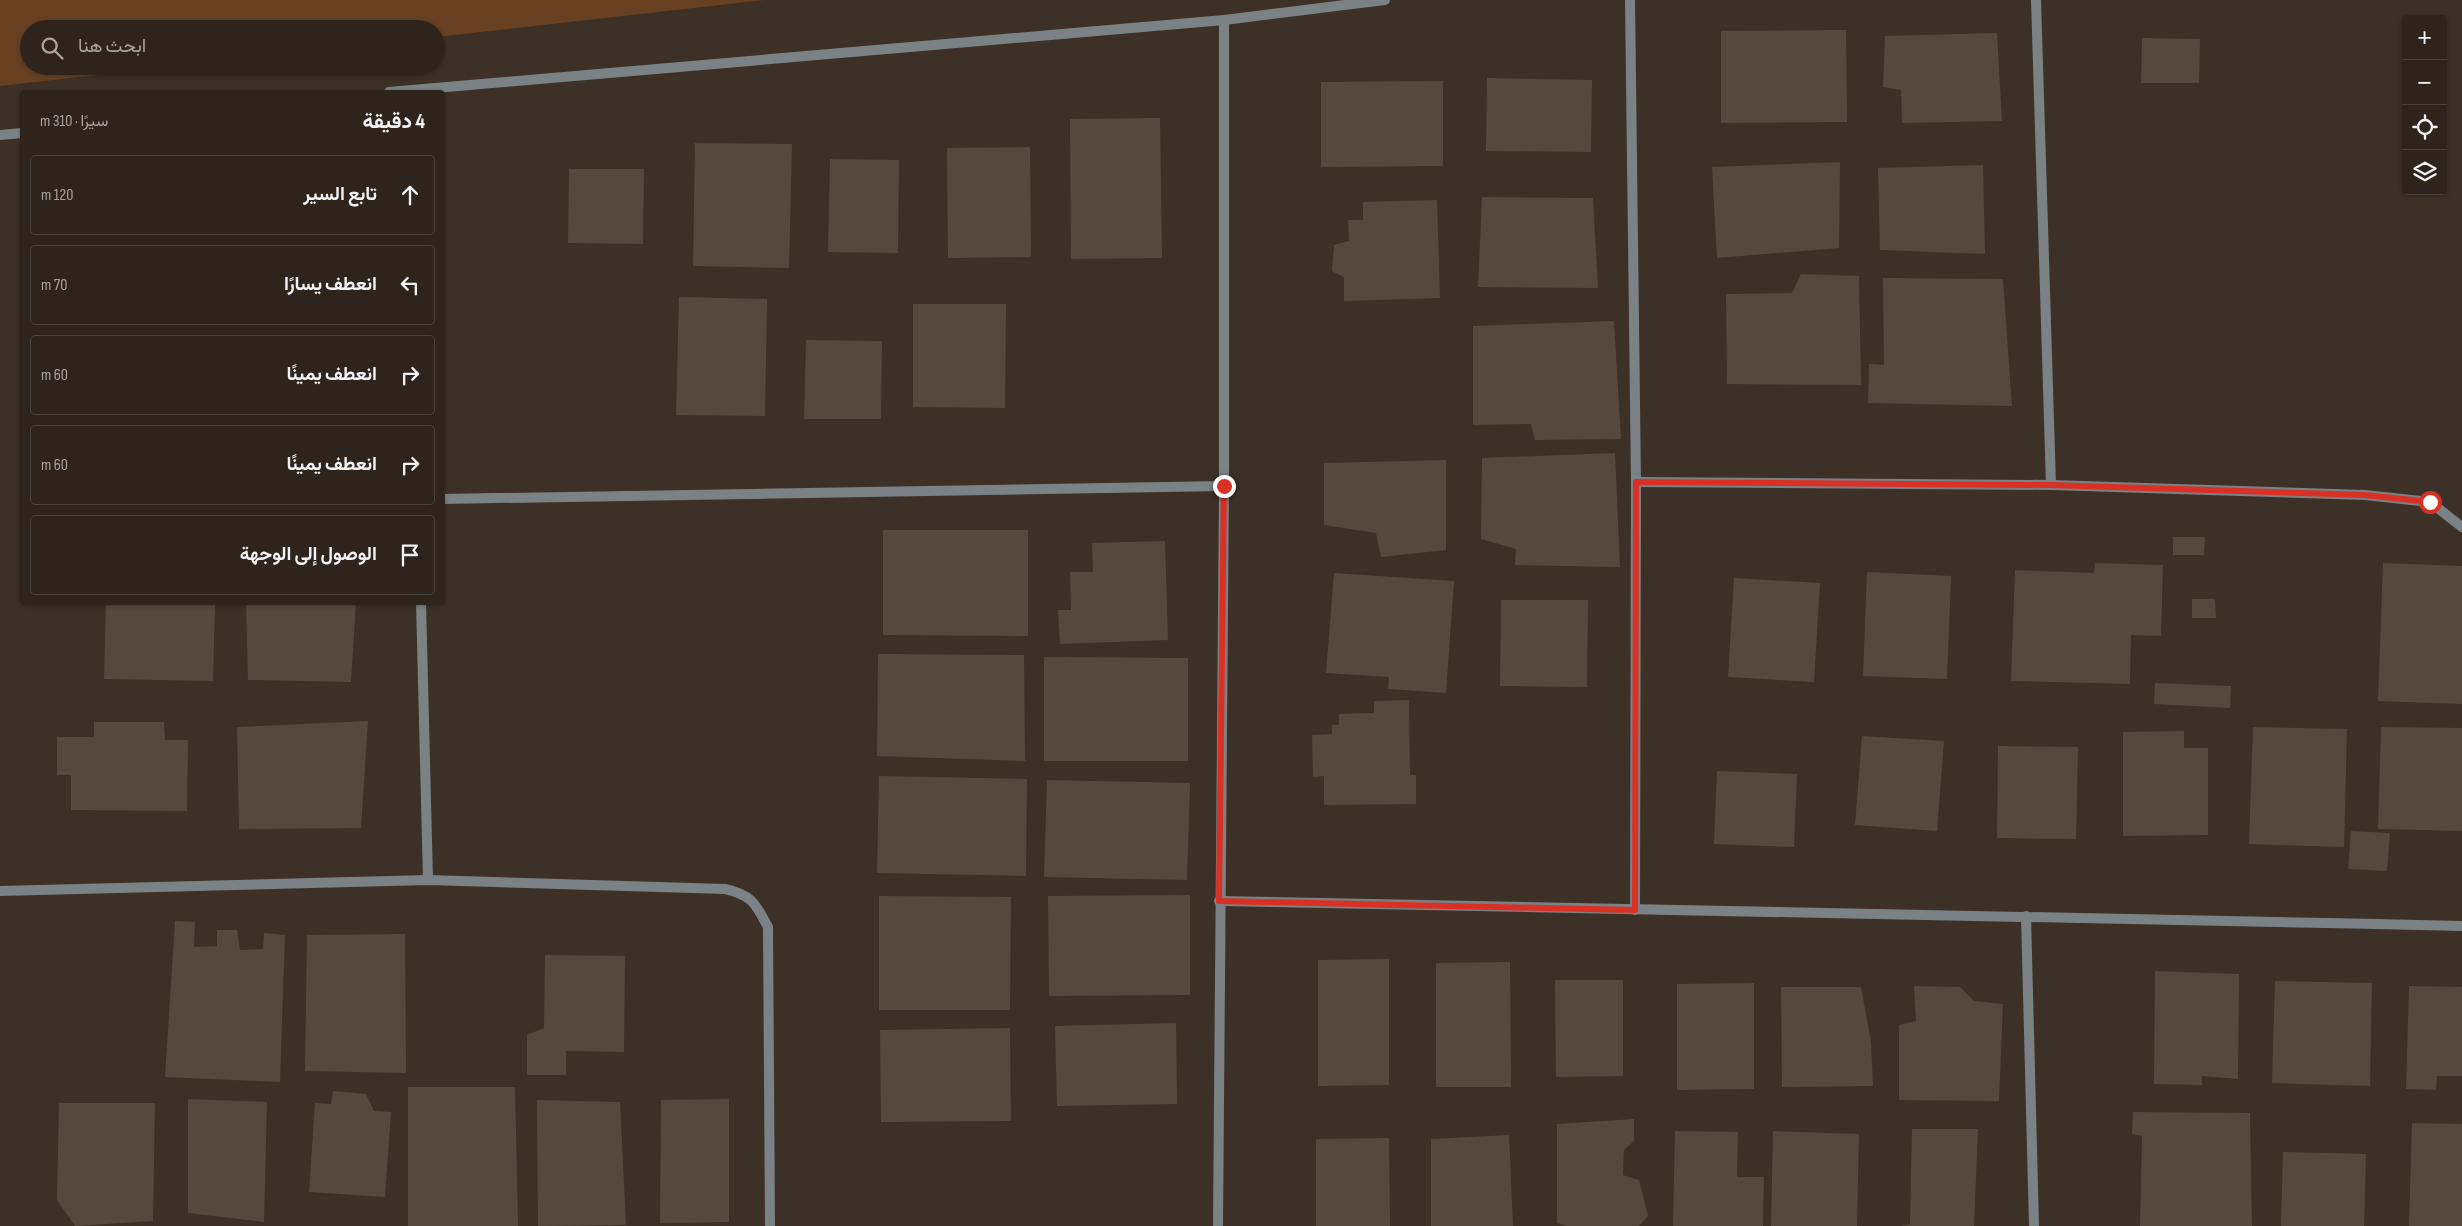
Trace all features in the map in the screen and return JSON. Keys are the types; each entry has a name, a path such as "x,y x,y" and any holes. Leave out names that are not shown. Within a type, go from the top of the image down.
{"street":[{"path":"431,90 1224,20 1385,0"},
{"path":"1630,0 1636,482 1635,910"},
{"path":"2036,0 2050,485"},
{"path":"1218,1226 1219,901 1224,486 1224,20"},
{"path":"0,135 20,133"},
{"path":"1636,482 2050,485 2383,497 2430,502 2462,527"},
{"path":"445,499 1224,486"},
{"path":"421,605 428,880"},
{"path":"0,891 428,880 725,889 744,893 757,907 768,927 770,1226"},
{"path":"1219,901 2462,926"},
{"path":"2026,916 2034,1226"}],"shaded area":[{"path":"0,0 765,0 445,36 445,20 20,20 20,75 98,75 0,86"}],"building":[{"path":"1846,30 1847,122 1721,123 1721,31"},
{"path":"1997,33 2002,121 1902,123 1901,90 1883,87 1885,36"},
{"path":"2142,38 2200,39 2199,83 2141,83"},
{"path":"1487,78 1592,80 1591,152 1486,151"},
{"path":"1443,81 1443,166 1321,167 1321,82"},
{"path":"1160,118 1162,258 1071,259 1070,119"},
{"path":"695,143 792,144 789,268 693,266"},
{"path":"1030,147 1031,257 948,258 947,148"},
{"path":"830,159 899,160 898,253 828,252"},
{"path":"1840,162 1839,248 1717,258 1712,167"},
{"path":"1983,165 1985,254 1880,250 1878,168"},
{"path":"569,169 644,169 643,244 568,243"},
{"path":"1482,197 1593,198 1598,288 1478,287"},
{"path":"1437,200 1440,298 1344,301 1344,277 1332,271 1334,245 1349,241 1348,220 1363,220 1363,202"},
{"path":"1801,274 1859,276 1861,385 1727,384 1726,294 1792,293"},
{"path":"1883,278 2003,279 2012,406 1868,403 1869,364 1884,365"},
{"path":"679,297 767,299 765,416 676,415"},
{"path":"913,304 1006,304 1005,408 913,407"},
{"path":"1614,321 1621,439 1535,440 1531,424 1473,425 1473,326"},
{"path":"806,340 882,341 881,419 804,419"},
{"path":"1615,453 1620,567 1515,565 1516,549 1481,539 1482,458"},
{"path":"1446,460 1446,550 1381,557 1376,533 1324,525 1324,463"},
{"path":"883,530 1028,530 1028,636 883,635"},
{"path":"2173,537 2205,537 2204,555 2173,555"},
{"path":"1165,541 1168,640 1060,644 1058,610 1071,610 1070,572 1093,572 1092,543"},
{"path":"2095,563 2163,565 2161,636 2131,635 2130,684 2011,681 2015,570 2094,573"},
{"path":"2383,563 2462,566 2462,704 2378,701"},
{"path":"1867,572 1951,576 1947,679 1863,676"},
{"path":"1334,573 1454,581 1446,693 1388,689 1389,677 1326,673"},
{"path":"1734,578 1820,583 1814,682 1728,677"},
{"path":"2192,599 2215,599 2216,618 2192,618"},
{"path":"1501,600 1588,600 1587,687 1500,686"},
{"path":"106,605 215,605 213,681 104,679"},
{"path":"246,605 356,605 351,682 248,680"},
{"path":"878,654 1024,655 1025,761 877,756"},
{"path":"1044,657 1188,658 1188,761 1044,761"},
{"path":"2155,683 2231,686 2230,708 2154,704"},
{"path":"1409,700 1410,775 1416,775 1416,804 1324,805 1324,776 1313,777 1312,735 1332,734 1332,725 1339,725 1339,714 1374,713 1374,701"},
{"path":"368,721 361,828 239,829 237,727"},
{"path":"94,722 164,722 165,740 188,740 187,811 71,810 71,775 57,775 57,737 94,737"},
{"path":"2253,727 2347,729 2344,847 2249,844"},
{"path":"2381,727 2462,728 2462,831 2378,829"},
{"path":"2184,731 2184,748 2208,748 2208,835 2123,836 2123,732"},
{"path":"1862,736 1944,741 1937,831 1855,825"},
{"path":"1998,746 2078,747 2076,839 1997,838"},
{"path":"1717,771 1797,774 1794,847 1714,844"},
{"path":"879,776 1027,779 1026,876 877,873"},
{"path":"1047,780 1190,783 1187,880 1044,877"},
{"path":"2351,831 2390,833 2387,871 2348,869"},
{"path":"1190,895 1190,995 1049,996 1048,896"},
{"path":"879,896 1011,897 1010,1010 879,1010"},
{"path":"175,921 195,922 194,947 217,946 217,930 237,930 240,950 263,949 264,933 285,935 280,1082 165,1077"},
{"path":"405,934 406,1073 305,1071 307,935"},
{"path":"545,955 625,956 624,1052 566,1051 566,1075 527,1075 527,1035 544,1028"},
{"path":"1389,959 1389,1085 1318,1086 1318,960"},
{"path":"1510,962 1511,1087 1436,1087 1436,963"},
{"path":"2155,971 2239,974 2238,1079 2202,1076 2202,1085 2154,1084"},
{"path":"1555,980 1623,980 1623,1076 1556,1077"},
{"path":"2275,981 2372,983 2370,1086 2272,1083"},
{"path":"1754,983 1754,1089 1677,1090 1677,984"},
{"path":"1914,986 1960,987 1974,1001 2003,1004 1999,1101 1899,1100 1899,1025 1916,1021"},
{"path":"2409,986 2462,987 2462,1076 2437,1076 2436,1090 2406,1089"},
{"path":"1781,987 1861,987 1871,1042 1873,1086 1782,1087"},
{"path":"1176,1023 1177,1104 1057,1106 1055,1026"},
{"path":"1010,1028 1011,1121 881,1122 880,1030"},
{"path":"408,1087 515,1087 518,1226 408,1226"},
{"path":"333,1091 366,1094 374,1111 391,1112 385,1197 309,1192 315,1103 331,1104"},
{"path":"188,1099 267,1102 264,1222 188,1213"},
{"path":"729,1099 729,1222 660,1223 661,1100"},
{"path":"537,1100 620,1102 626,1225 538,1226"},
{"path":"59,1103 155,1103 153,1221 75,1226 57,1200"},
{"path":"2133,1112 2250,1113 2252,1226 2140,1226 2142,1136 2132,1134"},
{"path":"1634,1119 1634,1141 1624,1150 1623,1175 1639,1180 1648,1216 1639,1226 1566,1226 1557,1223 1557,1124"},
{"path":"2412,1123 2462,1124 2462,1226 2409,1226"},
{"path":"1912,1129 1978,1129 1974,1226 1900,1226 1910,1224"},
{"path":"1675,1131 1738,1132 1737,1177 1764,1177 1763,1226 1673,1226"},
{"path":"1773,1131 1859,1134 1857,1226 1771,1226"},
{"path":"1509,1135 1513,1226 1431,1226 1431,1139"},
{"path":"1389,1138 1390,1226 1316,1226 1316,1139"},
{"path":"2283,1152 2366,1154 2364,1226 2281,1226"}],"route":[{"path":"1224,486 1219,901 1635,910 1636,482 2050,485 2365,495 2430,502"}]}
